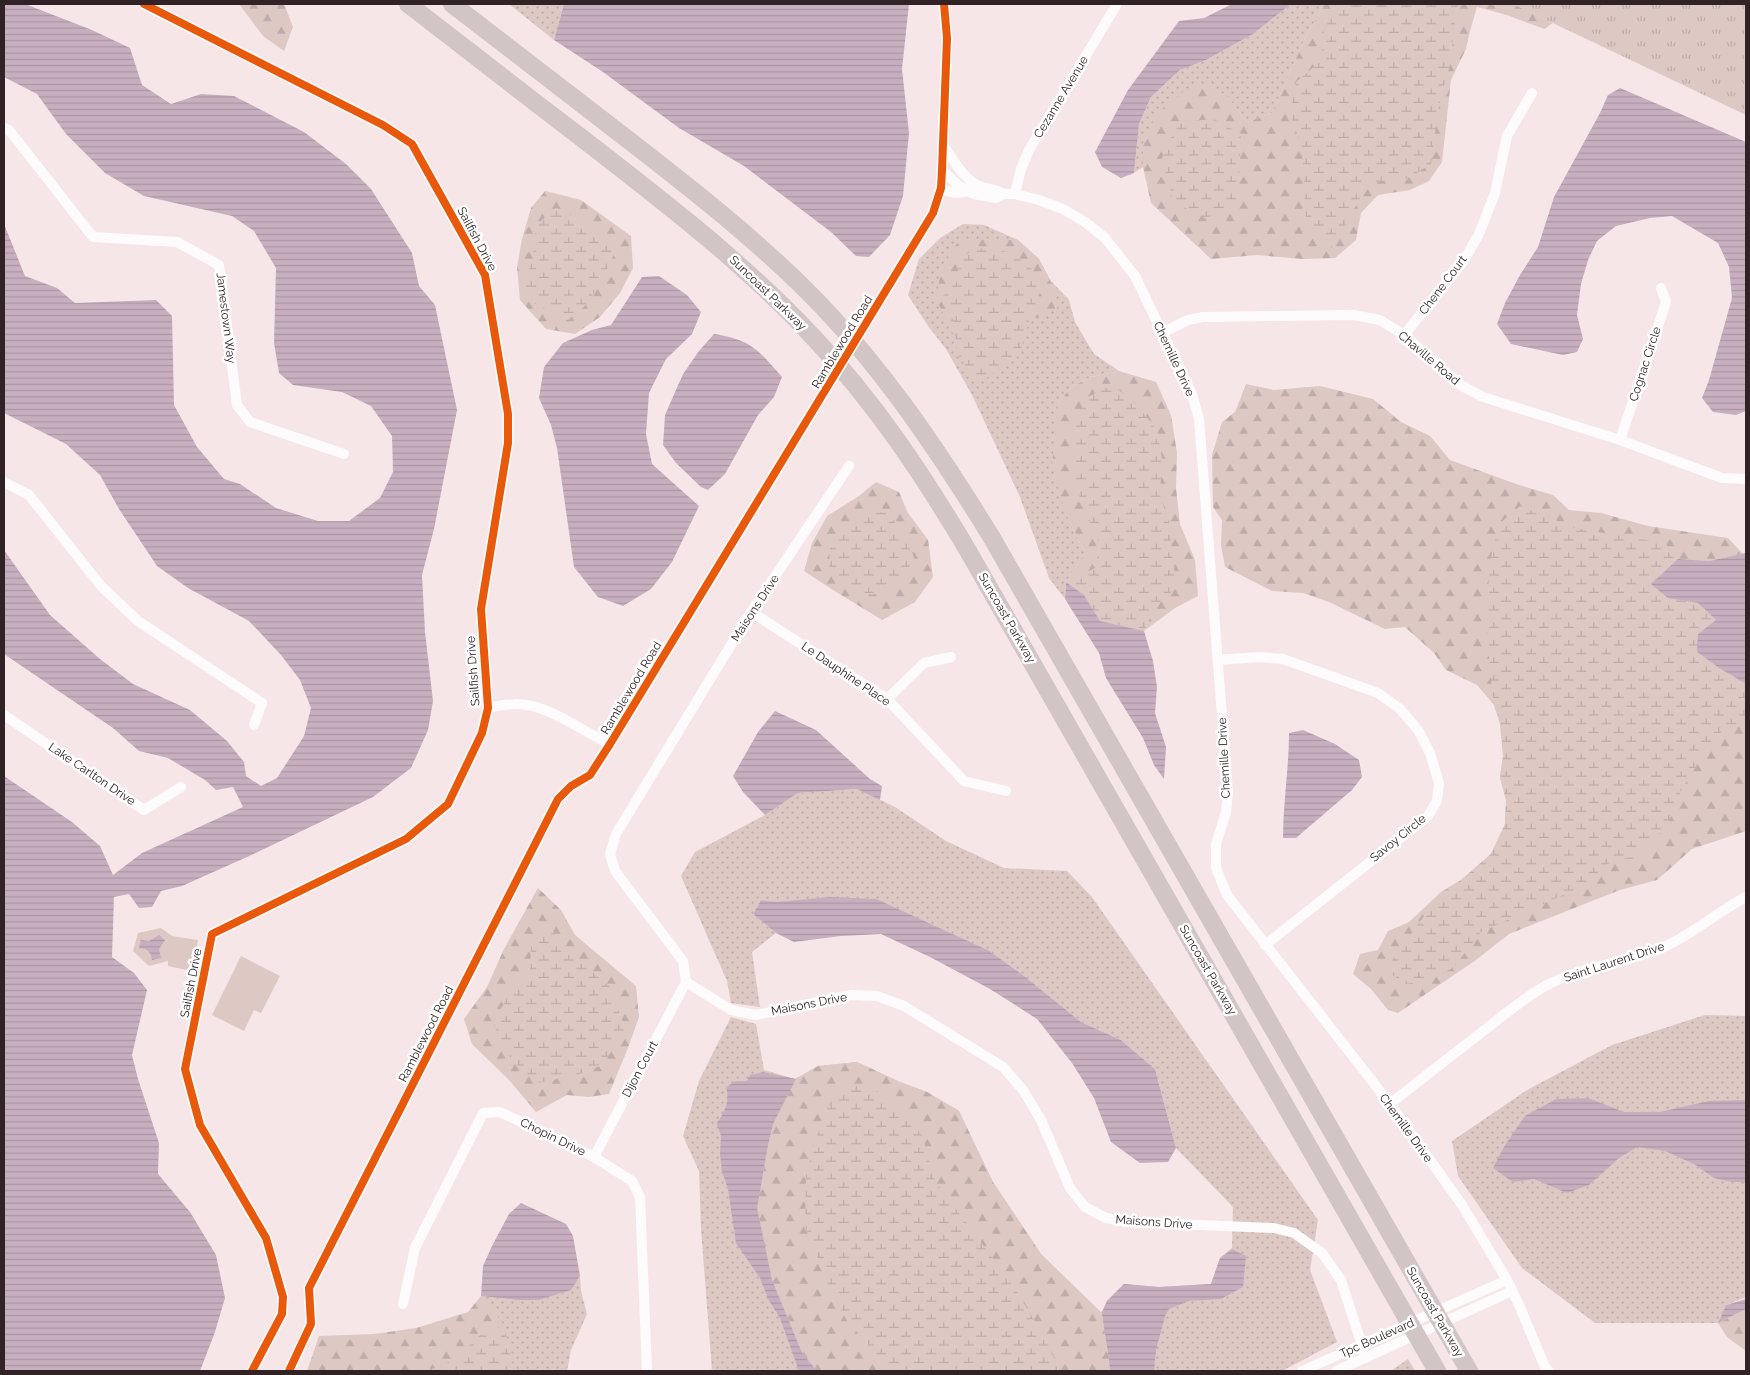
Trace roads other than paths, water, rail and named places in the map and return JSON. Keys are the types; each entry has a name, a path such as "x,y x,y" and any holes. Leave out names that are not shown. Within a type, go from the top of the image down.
{"highway":[{"name":"Suncoast Parkway","path":"408,4 713,242 779,302 825,350 853,382 903,448 952,524 1433,1365"},
{"name":"Suncoast Parkway","path":"452,4 697,194 774,260 808,292 868,358 922,429 955,477 992,538 1468,1371"}],"street":[{"name":"Sailfish Drive","path":"144,4 383,125 412,144 485,275 508,414 508,443 480,610 488,708 482,733 448,804 406,839 212,934 185,1069 200,1125 266,1238 283,1297 282,1314 252,1371"},
{"name":"Ramblewood Road","path":"289,1371 311,1324 309,1288 558,799 571,786 590,775 610,744 933,213 941,188 944,145 947,38 944,4"},
{"name":"Cezanne Avenue","path":"1015,194 1020,169 1029,150 1118,4"},
{"name":"Chene Court","path":"1404,335 1463,262 1479,234 1495,192 1507,136 1532,93"},
{"name":"Jamestown Way","path":"4,128 9,130 92,237 177,242 219,265 237,406 250,422 344,454"},
{"path":"944,145 970,186"},
{"name":"Chemille Drive","path":"942,170 959,186 979,186 996,189 1004,194 1015,194 1039,200 1085,222 1105,238 1134,276 1192,394 1199,419 1228,793 1226,812 1216,844 1216,868 1227,895 1390,1104 1462,1205 1512,1291 1545,1367 1549,1371"},
{"name":"Chemille Drive","path":"941,188 959,194 970,186"},
{"name":"Cognac Circle","path":"1620,440 1666,302 1661,288"},
{"name":"Chaville Road","path":"1162,333 1188,320 1203,317 1354,315 1380,320 1404,335 1462,386 1483,397 1620,440 1722,478 1746,479"},
{"name":"Maisons Drive","path":"849,466 752,612 616,834 610,854 615,871 683,960 686,982 731,1010 756,1015 851,995 877,996 904,1006 1003,1067 1023,1090 1041,1120 1070,1188 1085,1207 1106,1218 1126,1222 1274,1228 1294,1233 1322,1253 1342,1280 1366,1358"},
{"path":"4,482 29,495 101,586 138,621 262,703 254,725"},
{"name":"Le Dauphine Place","path":"752,612 887,699 964,781 1006,791"},
{"path":"887,699 924,663 951,657"},
{"name":"Savoy Circle","path":"1218,660 1259,657 1283,659 1378,693 1400,710 1418,730 1430,753 1439,783 1437,801 1428,816 1265,945"},
{"path":"488,708 516,704 535,707 552,713 610,744"},
{"name":"Lake Carlton Drive","path":"4,715 144,810 181,787"},
{"name":"Saint Laurent Drive","path":"1390,1104 1520,1003 1546,986 1578,972 1629,960 1663,947 1690,933 1729,906 1746,897"},
{"name":"Dijon Court","path":"594,1157 686,982"},
{"name":"Chopin Drive","path":"403,1304 415,1248 483,1114 500,1112 594,1157 632,1181 640,1197 647,1371"},
{"name":"Tpc Boulevard","path":"1302,1371 1362,1346 1506,1280"},
{"name":"Tpc Boulevard","path":"1336,1371 1512,1291"}]}
